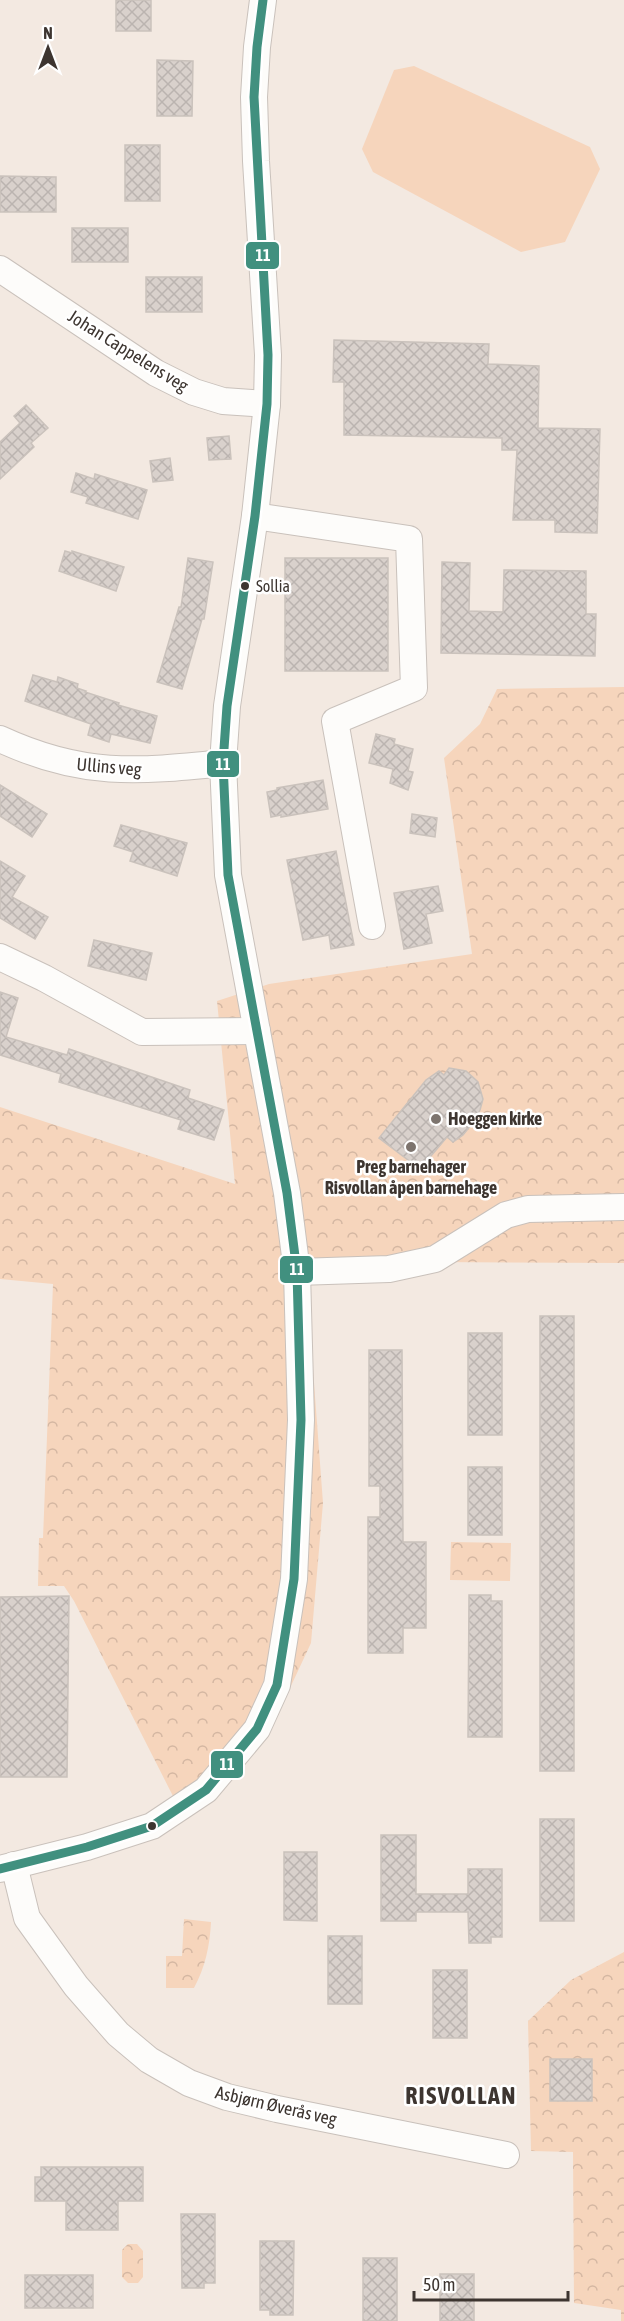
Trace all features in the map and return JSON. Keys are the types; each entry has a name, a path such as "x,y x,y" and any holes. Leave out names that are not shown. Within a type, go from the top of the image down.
{"street":[{"path":"7,1867 87,1847 152,1826 206,1790 257,1729 277,1685 294,1578 302,1420 297,1272 287,1193 228,875 223,764 227,706 255,516 267,404 268,356 254,98 262,0"},
{"name":"Johan Cappelens veg","path":"0,269 165,378 194,392 223,401 267,404"},
{"path":"255,516 409,539 414,688 334,721 372,926"},
{"name":"Ullins veg","path":"0,739 32,754 76,766 133,771 223,764"},
{"path":"0,957 44,978 142,1032 256,1031"},
{"path":"297,1272 389,1269 435,1259 506,1215 528,1209 624,1207"},
{"name":"Asbjørn Øverås veg","path":"7,1867 27,1918 76,1986 118,2034 149,2060 189,2083 227,2097 506,2155"}],"green space":[{"path":"414,66 590,147 600,169 565,242 521,252 373,172 362,149 394,70"},
{"path":"624,687 624,1263 431,1262 306,1276 323,1503 311,1643 269,1733 177,1804 74,1601 64,1586 38,1586 39,1538 43,1538 53,1284 0,1279 0,1107 235,1184 217,1001 269,984 472,954 444,758 480,724 497,689"},
{"path":"451,1542 511,1543 510,1581 450,1580"},
{"path":"184,1919 211,1922 206,1956 194,1988 166,1988 166,1956 182,1956"},
{"path":"624,1952 624,2321 621,2321 621,2310 574,2303 573,2152 531,2151 528,2021 571,1980"},
{"path":"128,2244 137,2244 143,2251 143,2277 138,2283 128,2283 122,2277 122,2250"}],"building":[{"path":"116,0 151,0 151,31 116,31"},
{"path":"157,60 193,61 192,116 157,116"},
{"path":"125,145 160,145 160,201 125,201"},
{"path":"0,176 56,177 56,212 0,212"},
{"path":"72,228 128,228 128,262 72,262"},
{"path":"146,277 202,277 202,312 146,312"},
{"path":"334,340 489,344 488,364 539,366 538,428 600,429 597,533 555,532 555,520 513,520 517,450 502,450 502,438 344,435 344,382 333,382"},
{"path":"26,405 48,428 31,443 34,447 0,479 0,442 20,423 14,416"},
{"path":"229,436 231,459 209,460 207,438"},
{"path":"170,458 173,480 153,482 150,461"},
{"path":"76,473 94,479 95,474 147,490 138,519 86,503 88,497 71,492"},
{"path":"65,551 72,553 72,551 124,567 116,591 59,571"},
{"path":"188,558 213,562 204,619 202,619 182,689 157,682 179,607 181,607"},
{"path":"285,558 388,558 388,671 285,671"},
{"path":"442,562 470,563 469,611 503,612 504,570 586,571 586,614 596,614 595,656 441,653"},
{"path":"33,675 57,682 58,677 78,684 77,688 85,692 119,703 118,705 157,716 150,743 111,734 109,742 88,735 91,724 25,701"},
{"path":"376,734 395,739 394,744 413,749 408,771 413,772 408,790 390,783 393,769 369,763"},
{"path":"323,780 328,809 271,817 267,792 277,790 277,788"},
{"path":"0,785 47,814 32,837 0,816"},
{"path":"412,814 437,818 435,837 410,833"},
{"path":"121,825 187,843 177,876 130,861 133,852 114,846"},
{"path":"336,851 354,945 331,949 329,935 303,940 287,860"},
{"path":"0,861 25,876 12,897 48,917 35,939 0,918"},
{"path":"438,886 443,911 426,914 432,943 404,949 394,893"},
{"path":"94,940 152,953 146,980 88,966"},
{"path":"0,992 18,998 6,1037 67,1055 69,1049 190,1090 188,1098 224,1110 214,1140 178,1129 181,1120 59,1082 61,1074 0,1055"},
{"name":"Hoeggen kirke","path":"449,1068 466,1071 478,1082 483,1099 480,1110 463,1135 453,1142 447,1137 420,1169 379,1138 426,1080 439,1071 444,1075"},
{"path":"540,1316 574,1316 574,1771 540,1771"},
{"path":"468,1333 502,1333 502,1435 468,1435"},
{"path":"369,1350 402,1350 403,1542 426,1542 426,1628 403,1628 403,1653 368,1653 368,1517 380,1517 380,1486 369,1486"},
{"path":"468,1467 502,1467 502,1535 468,1535"},
{"path":"469,1595 491,1595 491,1601 502,1601 502,1737 468,1737"},
{"path":"69,1596 67,1777 0,1777 0,1597"},
{"path":"540,1819 574,1819 574,1921 540,1921"},
{"path":"381,1835 416,1835 416,1894 468,1894 468,1869 502,1869 502,1937 491,1937 491,1943 469,1943 468,1912 416,1912 416,1921 381,1921"},
{"path":"284,1852 317,1852 317,1921 284,1920"},
{"path":"328,1936 362,1936 362,2004 328,2004"},
{"path":"433,1970 467,1970 467,2038 433,2038"},
{"path":"550,2059 592,2059 592,2101 550,2101"},
{"path":"41,2167 143,2167 143,2201 118,2201 118,2230 66,2230 66,2201 35,2201 35,2177 41,2177"},
{"path":"181,2214 215,2214 215,2283 204,2283 204,2288 182,2288"},
{"path":"260,2241 294,2241 293,2315 270,2315 270,2310 260,2310"},
{"path":"363,2258 397,2258 397,2321 363,2321"},
{"path":"440,2274 474,2274 474,2321 440,2321"},
{"path":"25,2275 93,2275 93,2308 25,2308"}],"transit line":[{"name":"11","path":"0,1869 87,1847 152,1826 206,1790 257,1729 277,1685 294,1579 301,1420 297,1272 287,1193 228,875 223,763 227,706 255,516 267,404 268,355 254,97 263,0"}],"place":[{"name":"Sollia","path":"245,586"},
{"name":"Hoeggen kirke","path":"436,1119"},
{"name":"Preg barnehager Risvollan åpen barnehage","path":"411,1147"}],"district":[{"name":"RISVOLLAN","path":"461,2096"}]}
